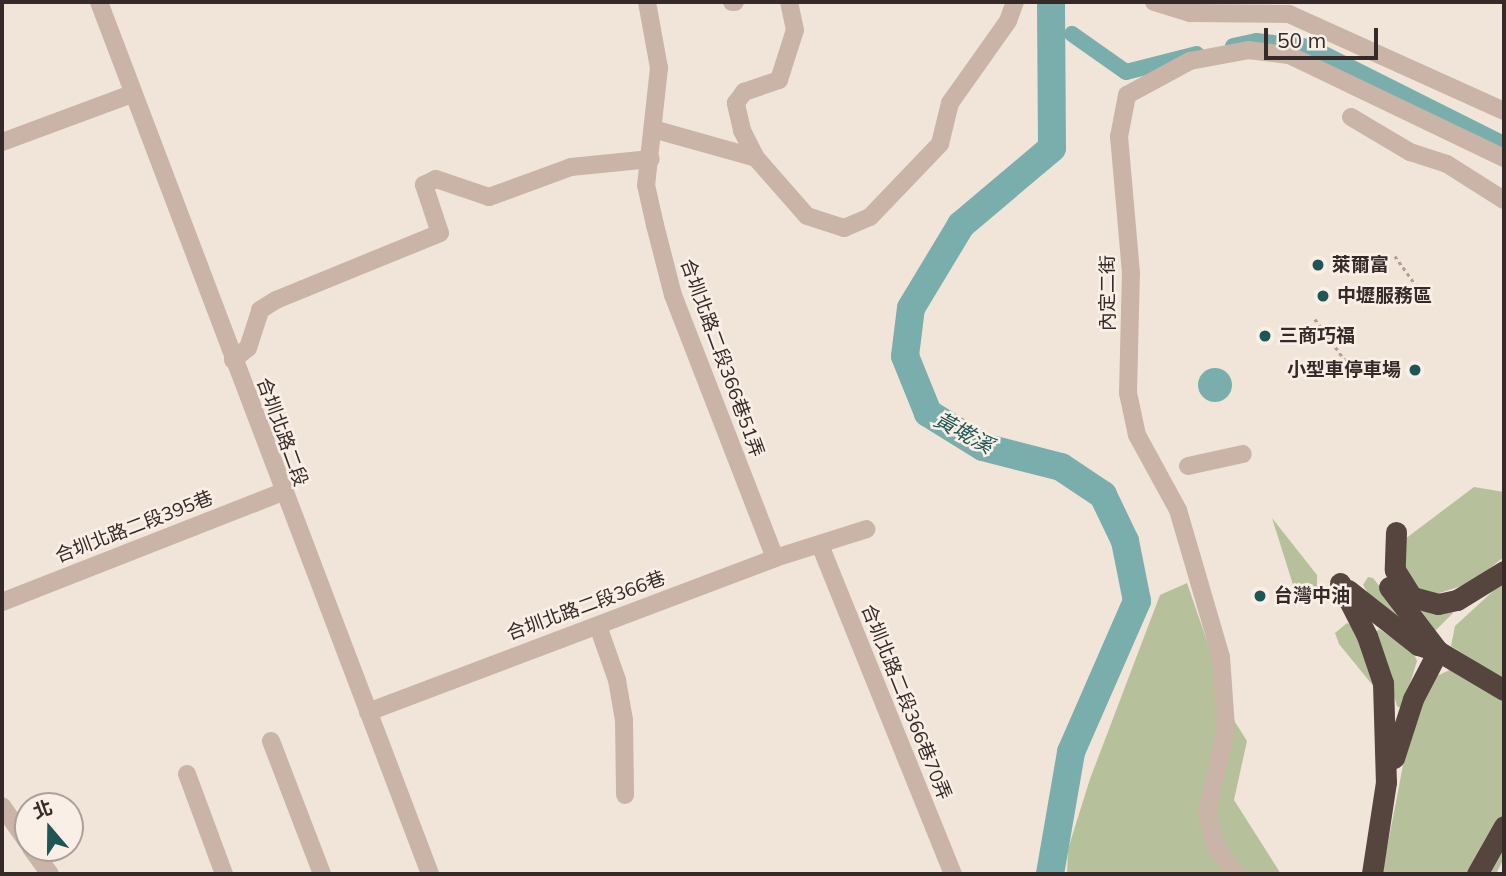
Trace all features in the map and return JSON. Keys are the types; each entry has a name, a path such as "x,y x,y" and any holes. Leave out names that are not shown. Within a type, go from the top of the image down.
{"highway":[{"path":"1438,651 1399,604 1384,577 1385,557 1396,532 1395,570 1412,597 1438,604 1457,600 1504,571"},
{"path":"1386,782 1383,683 1367,636 1340,583 1389,626 1418,645 1438,651 1504,691"},
{"path":"1372,874 1386,782 1413,699 1438,651"},
{"path":"1477,874 1504,826"}],"street":[{"name":"合圳北路二段","path":"99,2 282,492 430,874"},
{"name":"合圳北路二段366巷51弄","path":"647,2 659,68 646,185 673,295 775,558"},
{"path":"789,2 795,30 779,79 744,92 736,103 742,130 756,158 807,216 844,228 870,217 940,144 950,103 1008,21 1014,2"},
{"path":"1154,2 1190,13 1289,14 1501,110"},
{"name":"內定二街","path":"1236,874 1216,846 1207,813 1226,728 1221,657 1178,510 1136,435 1129,393 1131,273 1119,137 1127,95 1190,61 1248,50 1289,55 1504,158"},
{"path":"2,142 132,94"},
{"path":"1351,117 1410,152 1447,164 1504,200"},
{"path":"653,129 756,158"},
{"path":"233,360 248,348 260,310 276,300 440,233 424,185 436,178 489,197 571,167 651,159"},
{"path":"1188,466 1243,454"},
{"name":"合圳北路二段395巷","path":"2,602 282,492"},
{"name":"合圳北路二段366巷","path":"368,712 775,558 867,529"},
{"name":"合圳北路二段366巷70弄","path":"820,545 953,874"},
{"path":"598,626 617,680 624,720 625,795"},
{"path":"271,741 322,874"},
{"path":"187,774 225,874"},
{"path":"2,806 14,823"}],"path":[{"path":"1395,256 1430,305"},
{"path":"1315,319 1350,367"}],"green space":[{"path":"1474,487 1504,492 1504,557 1471,583 1430,596 1416,589 1406,575 1401,556 1405,539"},
{"path":"1272,518 1317,575 1317,591 1309,596 1295,591"},
{"path":"1368,577 1373,578 1413,629 1371,598 1363,585"},
{"path":"1504,581 1504,680 1451,646 1455,626"},
{"path":"1187,583 1235,722 1247,741 1234,800 1281,874 1067,874 1068,849 1090,779 1160,595"},
{"path":"1411,605 1450,611 1453,613 1435,631"},
{"path":"1347,623 1355,627 1375,688 1339,644 1335,633"},
{"path":"1379,629 1413,652 1417,661 1402,709 1397,706 1376,632"},
{"path":"1452,669 1504,702 1504,858 1496,874 1382,874 1411,724 1430,679"}],"water":[{"path":"1215,368 1227,373 1232,385 1227,397 1215,402 1203,397 1198,385 1203,373"}],"waterway":[{"name":"黃墘溪","path":"1050,874 1071,752 1137,601 1125,541 1103,495 1061,467 983,447 928,413 905,356 911,308 961,225 1052,148 1051,2"},
{"path":"1072,34 1126,72 1197,54"},
{"path":"1233,46 1256,41 1310,47 1504,144"}],"place":[{"name":"萊爾富","path":"1318,265"},
{"name":"中壢服務區","path":"1323,296"},
{"name":"三商巧福","path":"1265,336"},
{"name":"小型車停車場","path":"1415,370"},
{"name":"台灣中油","path":"1260,596"}]}
